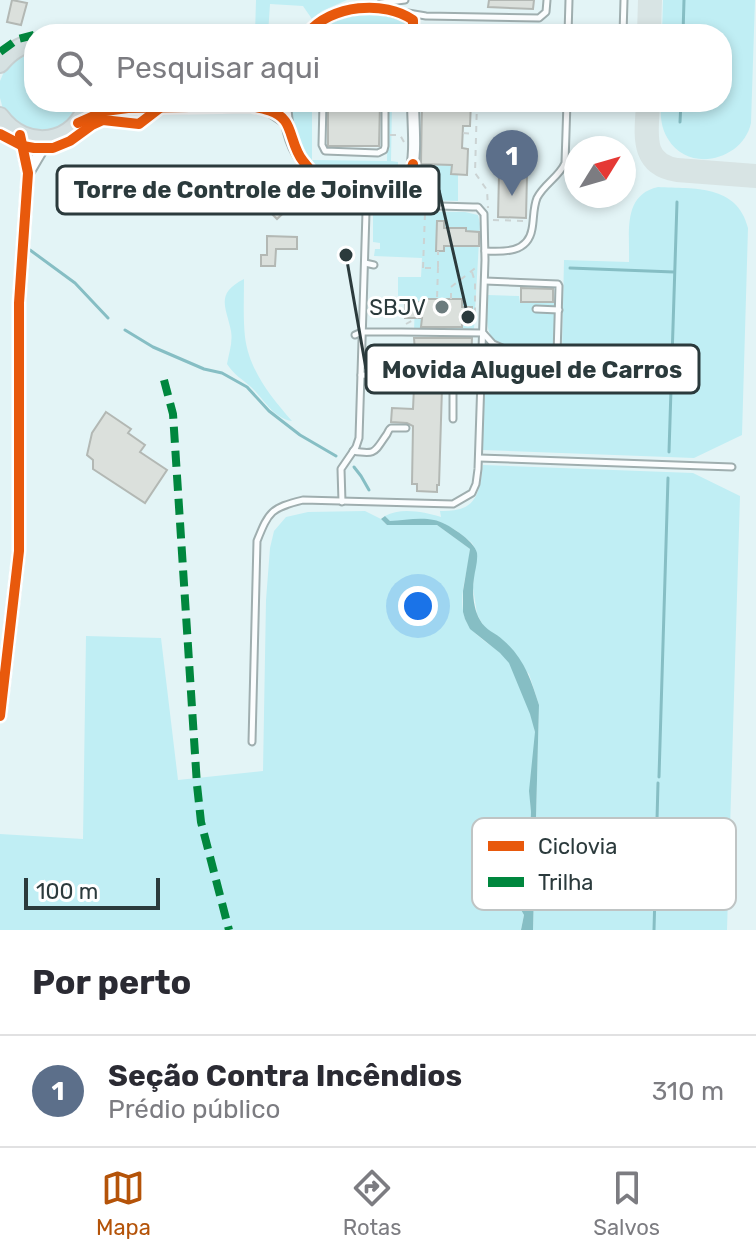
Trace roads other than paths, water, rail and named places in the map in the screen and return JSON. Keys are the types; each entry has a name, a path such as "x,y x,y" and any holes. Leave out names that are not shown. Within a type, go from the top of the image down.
{"main road":[{"path":"0,64 8,54 24,45"},
{"path":"7,125 35,139 48,139 66,133 85,112"}],"street":[{"path":"315,24 359,3 396,6 407,12 413,24"},
{"path":"78,123 103,112"},
{"path":"272,112 285,121"},
{"path":"285,112 285,121 302,161 338,195 370,205 397,193 410,176 413,164 413,112"},
{"path":"7,125 28,173"},
{"path":"0,716 19,551 19,319 28,173 48,139"}],"lane":[{"path":"381,3 405,0"},
{"path":"407,12 426,16 539,18 546,12 547,0"},
{"path":"568,24 569,0"},
{"path":"623,24 624,0"},
{"path":"323,112 322,145 325,151 378,153 385,146 385,112"},
{"path":"485,251 510,252 529,238 537,199 565,163 567,112"},
{"path":"294,181 302,173 302,161"},
{"path":"306,193 315,187 328,187"},
{"path":"252,742 257,541 266,518 279,506 303,500 342,502 453,504 472,493 476,484 486,221 478,207 370,205 359,438 341,469 342,502"},
{"path":"365,263 374,265"},
{"path":"355,335 362,332 483,333 493,344 535,362 554,360 557,355 559,286 556,283 484,281"},
{"path":"536,309 559,310"},
{"path":"361,375 448,380 453,385 453,419"},
{"path":"353,451 374,452 389,430 406,428"},
{"path":"479,458 732,467"}],"waterway":[{"path":"683,24 684,0"},
{"path":"680,112 680,122"},
{"path":"669,452 677,202"},
{"path":"30,250 75,283 108,318"},
{"path":"570,268 674,272"},
{"path":"125,330 153,347 204,369 222,373 247,387 269,411 300,435 336,456"},
{"path":"354,467 369,490"},
{"path":"659,777 668,478"},
{"path":"657,818 658,783"},
{"path":"654,930 655,910"}],"place":[{"name":"Seção Contra Incêndios","path":"512,196"},
{"name":"Movida Aluguel de Carros","path":"346,255"},
{"name":"SBJV","path":"442,307"},
{"name":"Torre de Controle de Joinville","path":"468,317"}]}
